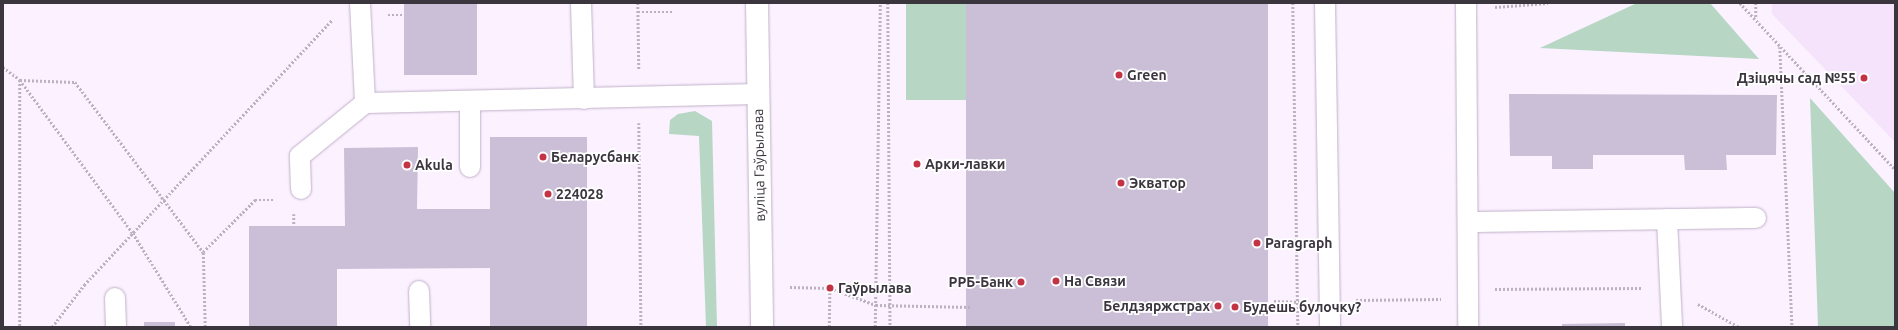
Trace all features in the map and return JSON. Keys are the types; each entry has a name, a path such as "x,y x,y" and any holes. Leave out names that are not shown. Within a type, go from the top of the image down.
{"main road":[{"name":"вуліца Гаўрылава","path":"757,3 762,327"}],"lane":[{"path":"360,3 364,103"},
{"path":"582,3 584,99"},
{"path":"1325,3 1330,327"},
{"path":"1466,3 1468,327"},
{"path":"301,189 300,156 364,103 639,98 758,94"},
{"path":"470,101 470,167"},
{"path":"1468,222 1756,218"},
{"path":"1668,219 1672,327"},
{"path":"419,291 420,327"},
{"path":"115,298 116,327"}],"path":[{"path":"638,3 641,327"},
{"path":"875,327 880,3"},
{"path":"888,3 890,327"},
{"path":"1293,3 1298,327"},
{"path":"1495,7 1548,3"},
{"path":"1740,3 1756,18 1780,47 1895,169"},
{"path":"1756,3 1756,18"},
{"path":"638,12 673,12"},
{"path":"52,327 84,285 338,14"},
{"path":"385,15 404,15"},
{"path":"1780,47 1792,327"},
{"path":"3,67 20,80 133,233 191,327"},
{"path":"20,80 75,82 203,252"},
{"path":"20,80 20,327"},
{"path":"761,287 830,288 876,305 972,307"},
{"path":"829,327 830,288"},
{"path":"1274,301 1298,302 1468,299 1497,288 1670,288 1739,327"}],"shaded area":[{"name":"Дзіцячы сад №55","path":"1772,3 1895,3 1895,142 1772,14"}],"green space":[{"path":"906,3 966,3 966,100 906,100"},
{"path":"1637,3 1710,3 1759,59 1540,48"},
{"path":"1810,98 1895,193 1895,327 1818,327"},
{"path":"695,111 712,121 717,327 706,327 699,136 669,134 670,120 678,114"}],"building":[{"path":"404,3 477,3 477,75 404,75"},
{"name":"Экватор","path":"966,3 1268,3 1268,327 966,327"},
{"path":"1509,94 1777,95 1776,155 1726,155 1727,170 1685,170 1684,155 1593,155 1593,169 1552,169 1552,156 1510,156"},
{"path":"490,137 587,137 587,327 490,327 490,268 337,269 337,327 249,327 249,226 345,226 344,148 418,147 417,209 490,209"},
{"path":"144,322 175,322 175,327 144,327"},
{"path":"1625,323 1625,327 1562,327 1562,324"}],"place":[{"name":"Green","path":"1119,75"},
{"name":"Дзіцячы сад №55","path":"1864,78"},
{"name":"Беларусбанк","path":"543,157"},
{"name":"Арки-лавки","path":"917,164"},
{"name":"Akula","path":"407,165"},
{"name":"Экватор","path":"1121,183"},
{"name":"224028","path":"548,194"},
{"name":"Paragraph","path":"1257,243"},
{"name":"На Связи","path":"1056,281"},
{"name":"РРБ-Банк","path":"1021,282"},
{"name":"Гаўрылава","path":"830,288"},
{"name":"Белдзяржстрах","path":"1218,306"},
{"name":"Будешь булочку?","path":"1235,307"}]}
